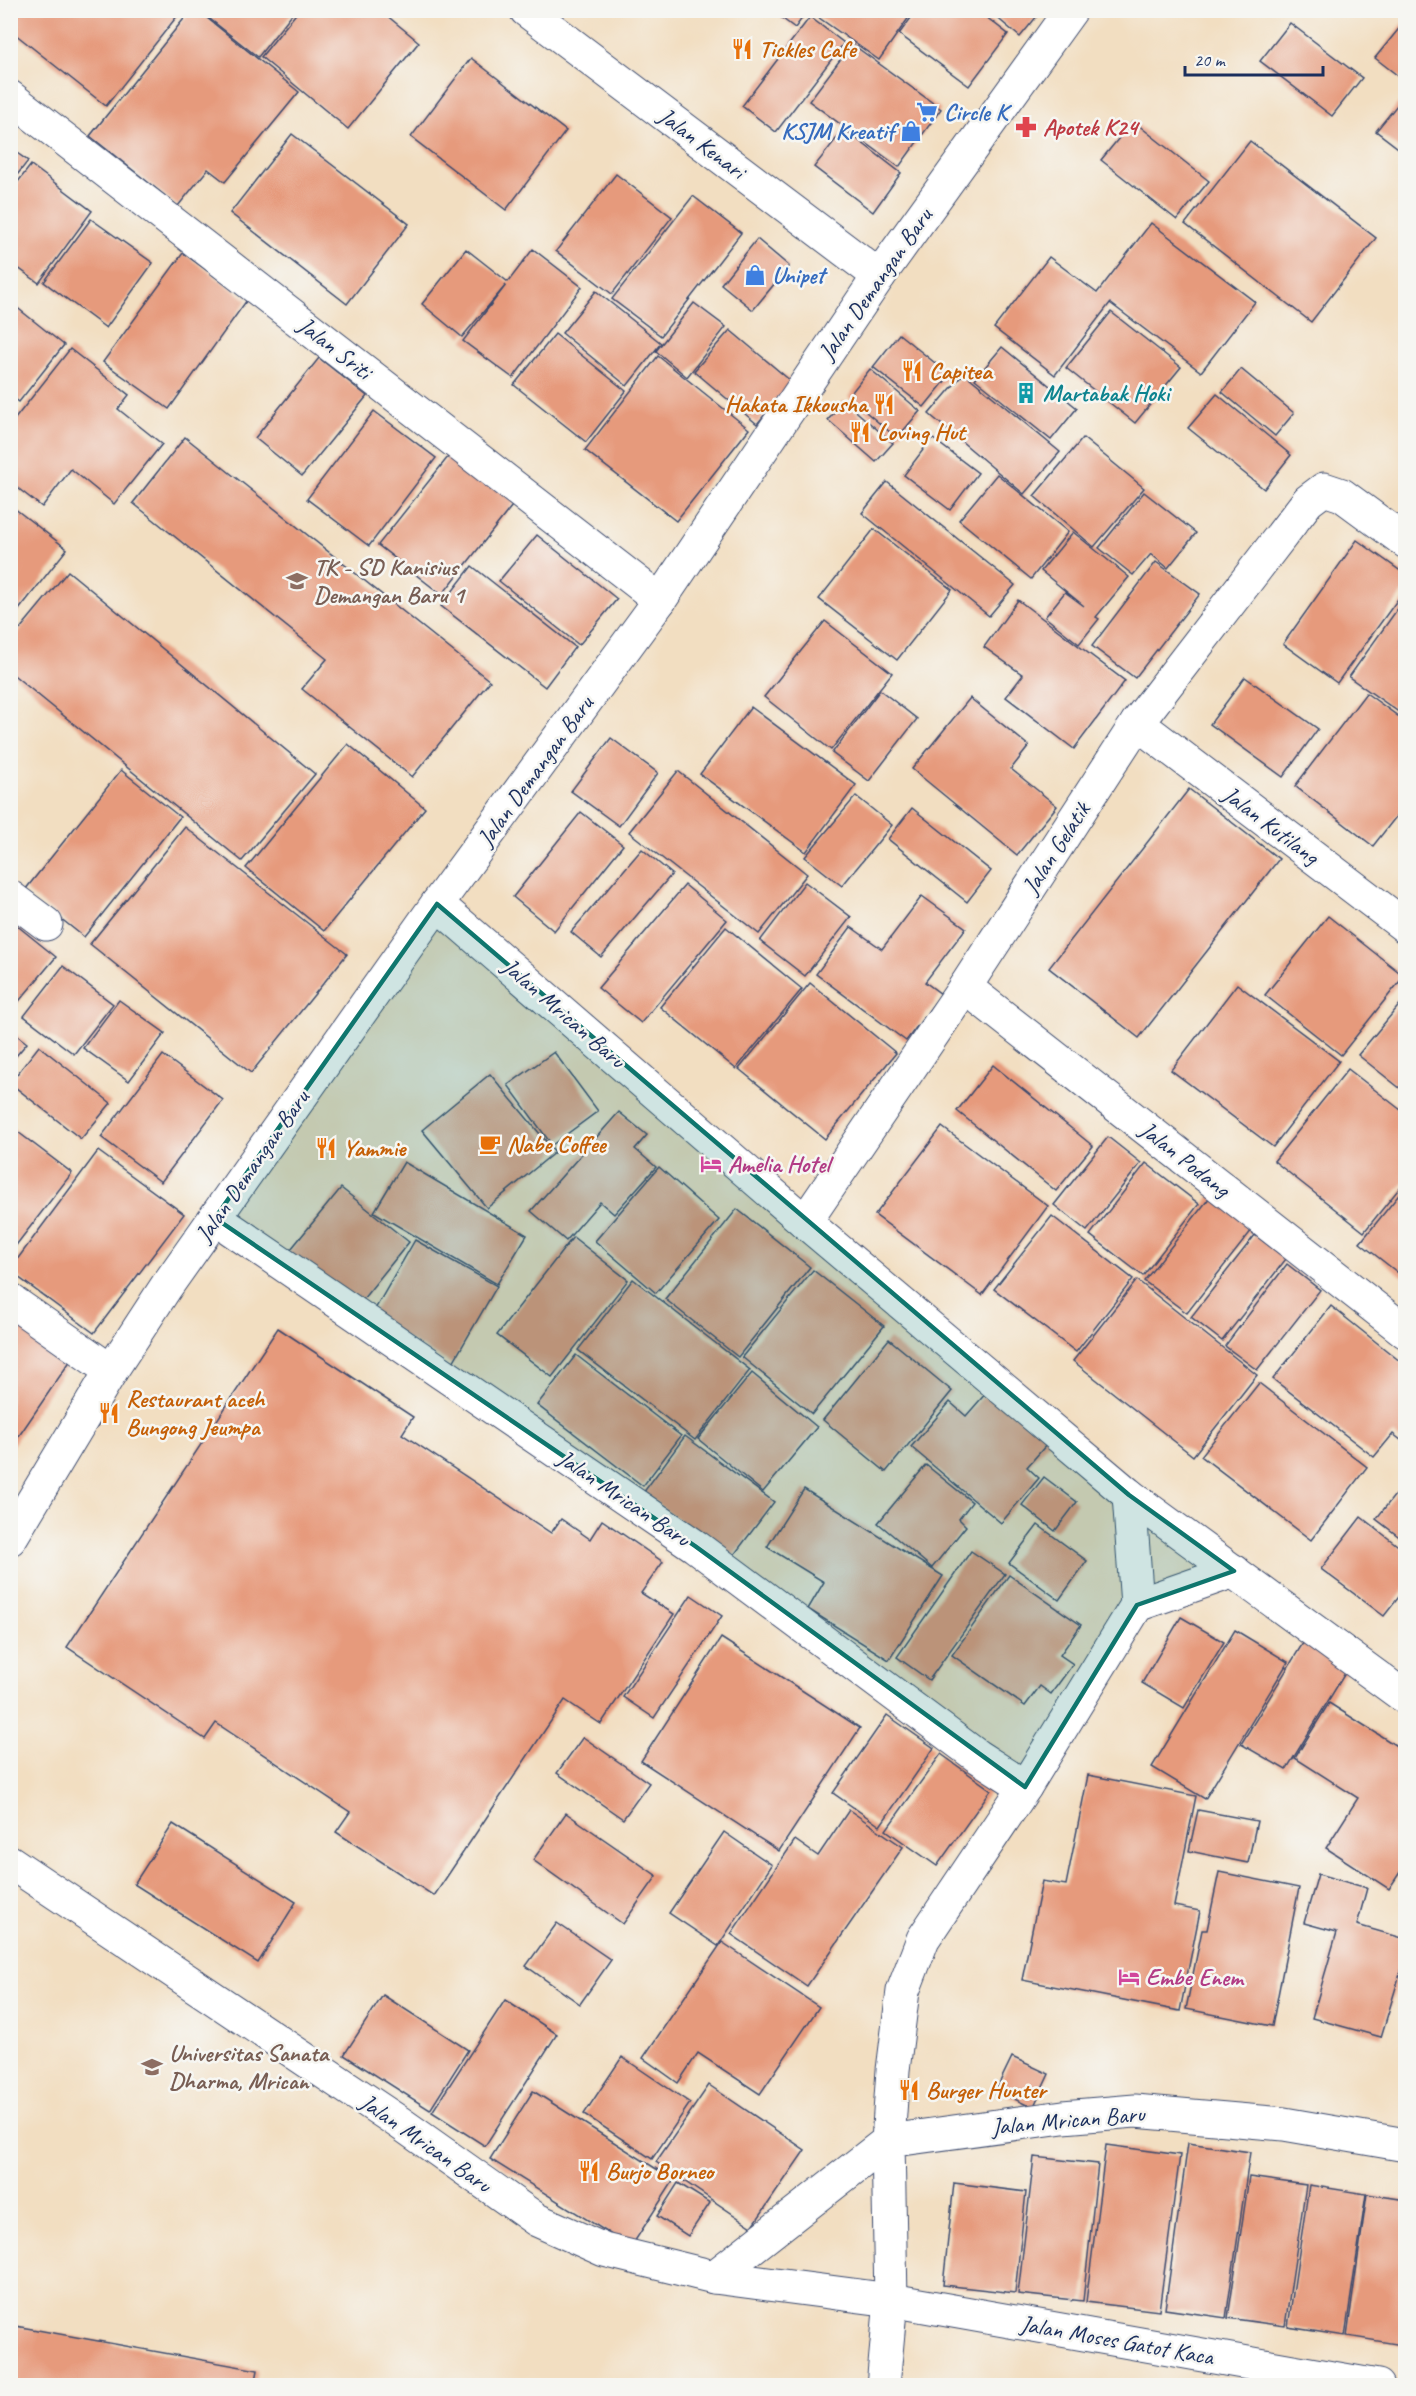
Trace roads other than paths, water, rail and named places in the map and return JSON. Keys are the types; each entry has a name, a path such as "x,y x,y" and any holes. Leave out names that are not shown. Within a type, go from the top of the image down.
{"street":[{"name":"Jalan Kenari","path":"526,10 879,276"},
{"name":"Jalan Demangan Baru","path":"10,1539 111,1371 166,1287 437,904 660,600 879,276 1071,10"},
{"name":"Jalan Sriti","path":"10,97 660,600"},
{"name":"Jalan Gelatik","path":"805,1222 965,987 1137,723 1308,501 1324,489 1342,495 1406,542"},
{"name":"Jalan Kutilang","path":"1137,723 1406,927"},
{"path":"10,897 46,924"},
{"name":"Jalan Mrican Baru","path":"437,904 805,1222 1129,1495 1406,1698"},
{"name":"Jalan Podang","path":"965,987 1406,1332"},
{"name":"Jalan Mrican Baru","path":"215,1218 695,1546 977,1756 1025,1787"},
{"path":"10,1300 111,1371"},
{"path":"883,2385 891,2300 888,2141 893,2070 903,1991 923,1939 1025,1787 1137,1605 1129,1495"},
{"path":"1137,1605 1234,1571"},
{"name":"Jalan Mrican Baru","path":"10,1862 400,2123 537,2220 603,2250 714,2277 891,2300"},
{"name":"Jalan Mrican Baru","path":"714,2277 888,2141 1063,2116 1135,2111 1284,2124 1406,2145"},
{"name":"Jalan Moses Gatot Kaca","path":"891,2300 1378,2385"}],"place":[{"name":"Tickles Cafe","path":"742,49"},
{"name":"Circle K","path":"927,112"},
{"name":"Apotek K24","path":"1026,127"},
{"name":"KSJM Kreatif","path":"911,131"},
{"name":"Unipet","path":"755,275"},
{"name":"Capitea","path":"912,371"},
{"name":"Martabak Hoki","path":"1026,393"},
{"name":"Hakata Ikkousha","path":"884,404"},
{"name":"Loving Hut","path":"860,432"},
{"name":"TK - SD Kanisius Demangan Baru 1","path":"297,581"},
{"name":"Nabe Coffee","path":"490,1144"},
{"name":"Yammie","path":"326,1148"},
{"name":"Amelia Hotel","path":"711,1164"},
{"name":"Restaurant aceh Bungong Jeumpa","path":"109,1413"},
{"name":"Embe Enem","path":"1129,1977"},
{"name":"Universitas Sanata Dharma, Mrican","path":"152,2067"},
{"name":"Burger Hunter","path":"909,2090"},
{"name":"Burjo Borneo","path":"589,2171"}]}
